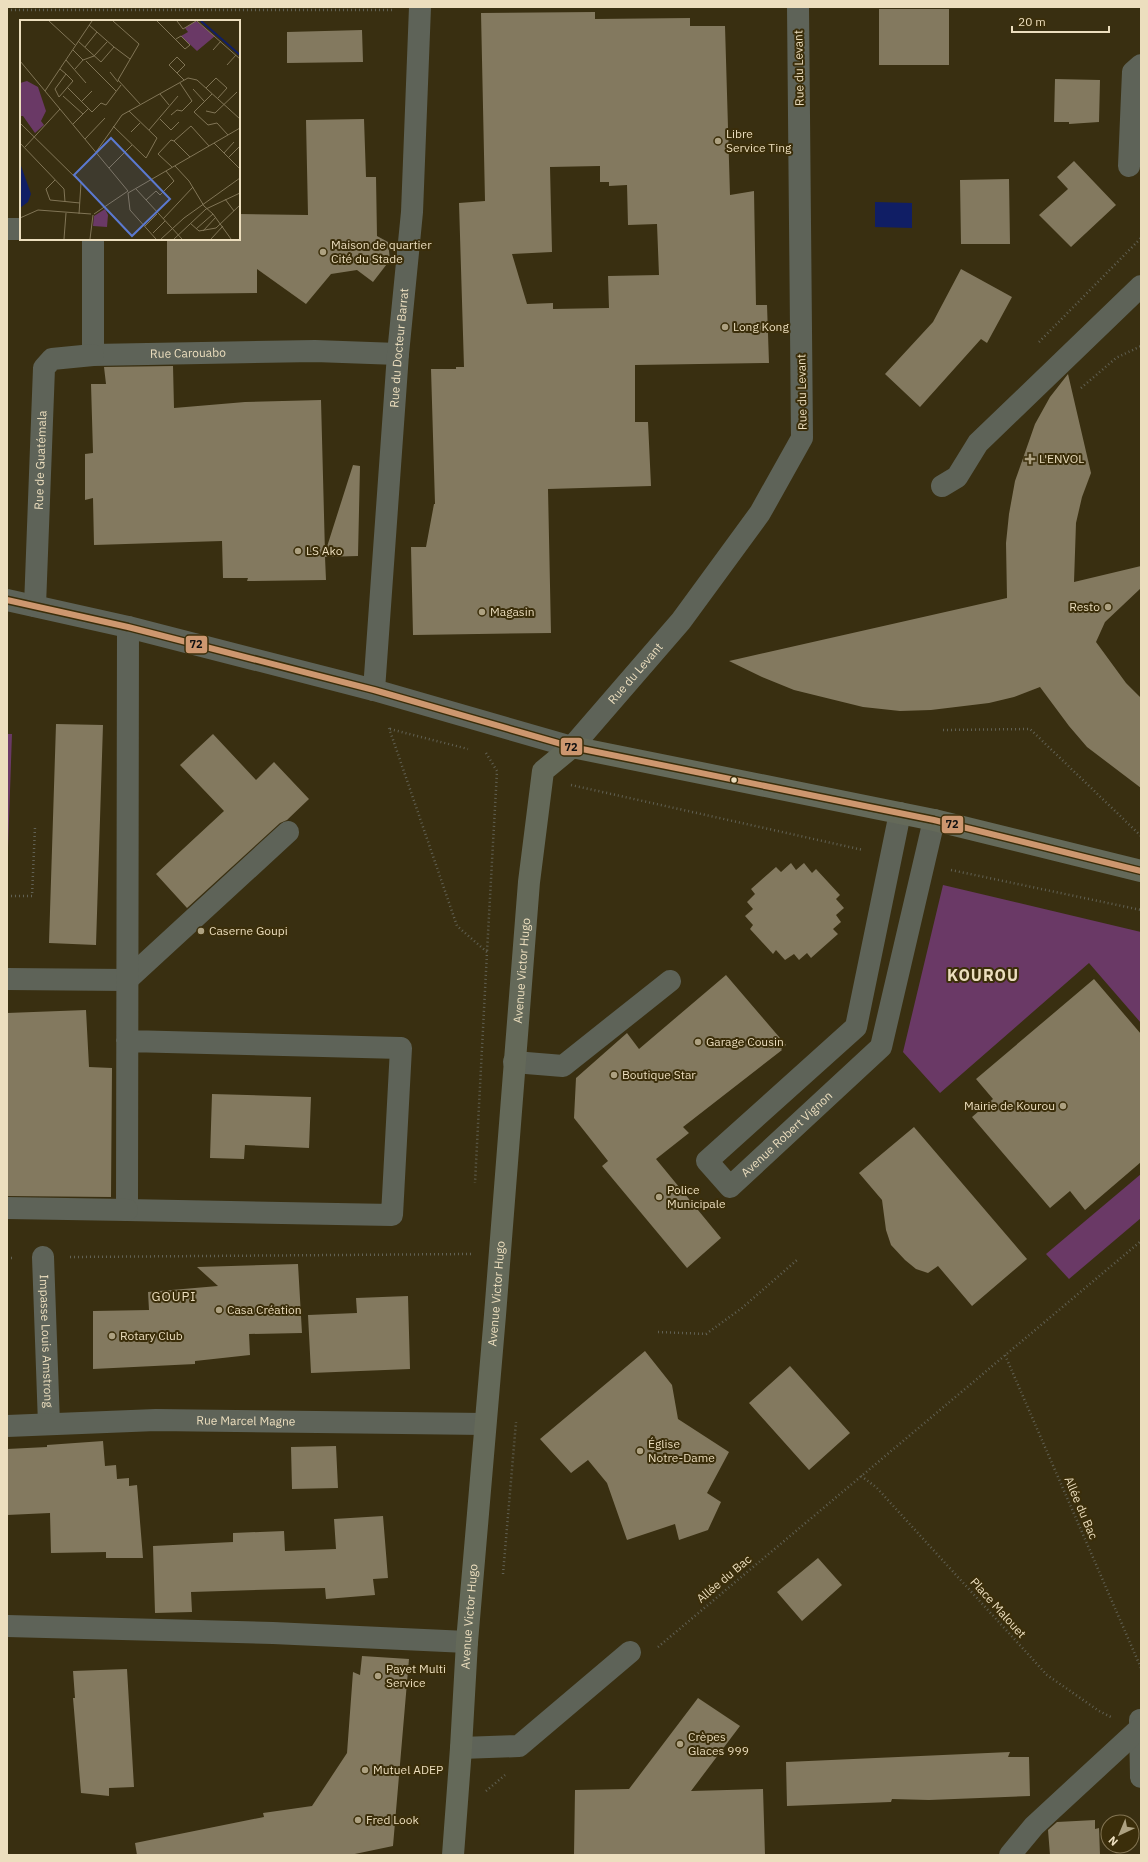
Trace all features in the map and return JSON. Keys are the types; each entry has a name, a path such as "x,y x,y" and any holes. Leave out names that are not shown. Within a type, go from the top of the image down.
{"main road":[{"path":"572,747 934,820 1141,871"},
{"name":"Avenue Victor Hugo","path":"453,1855 462,1748 467,1642 529,882 543,771 572,747"}],"street":[{"name":"Rue du Levant","path":"572,747 682,621 760,513 802,438 798,7"},
{"name":"Rue du Docteur Barrat","path":"374,690 398,354 412,212 420,9"},
{"path":"1129,166 1133,72 1141,65"},
{"path":"7,229 20,229"},
{"path":"93,240 93,355"},
{"path":"942,486 956,477 978,443 1141,286"},
{"name":"Rue Carouabo","path":"93,355 316,351 398,354"},
{"name":"Rue de Guatémala","path":"34,606 44,368 52,359 93,355"},
{"path":"7,600 128,627 374,690 572,747"},
{"path":"128,627 128,1210"},
{"name":"Avenue Robert Vignon","path":"900,813 856,1027 708,1161 730,1187 881,1047 934,820"},
{"path":"7,979 127,980 288,832"},
{"path":"514,1062 563,1066 670,981"},
{"path":"7,1208 392,1215 402,1048 127,1041"},
{"name":"Impasse Louis Amstrong","path":"43,1257 49,1424"},
{"name":"Rue Marcel Magne","path":"7,1426 156,1420 485,1424"},
{"path":"7,1626 273,1633 467,1642"},
{"path":"462,1748 518,1746 630,1652"},
{"path":"1140,1723 1141,1777"},
{"path":"1010,1855 1034,1826 1140,1723"}],"path":[{"path":"7,10 420,9"},
{"path":"1081,388 1116,358 1141,346"},
{"path":"389,728 473,750"},
{"path":"943,730 1030,729 1141,836"},
{"path":"481,752 488,754 497,771 487,952"},
{"path":"568,784 868,851"},
{"path":"7,896 32,896 34,828"},
{"path":"943,868 1141,910"},
{"name":"Allée du Bac","path":"655,1649 1141,1241"},
{"path":"658,1332 706,1334 742,1308 797,1260"},
{"name":"Allée du Bac","path":"1005,1355 1141,1668"},
{"name":"Place Malouet","path":"861,1476 876,1487 1047,1675 1100,1711 1140,1723"},
{"path":"456,1818 510,1771"}],"shaded area":[{"path":"875,202 912,203 912,228 875,227"},
{"path":"7,734 12,734 7,877"},
{"path":"943,885 1141,932 1141,1023 1089,963 940,1093 903,1052"},
{"path":"1141,1174 1141,1218 1069,1279 1046,1254"}],"building":[{"path":"879,9 949,9 949,65 879,65"},
{"path":"595,12 595,19 690,18 690,26 725,26 730,195 754,191 756,305 767,305 769,363 635,365 635,422 648,422 651,486 548,489 551,633 413,635 411,547 426,547 435,504 431,369 456,369 456,367 464,367 459,203 485,201 481,13","holes":["600,166 600,182 609,182 609,186 627,185 628,225 657,224 659,275 608,276 609,308 553,309 553,303 527,304 512,254 552,252 550,167"]},
{"path":"362,30 363,62 287,63 287,32"},
{"path":"1055,79 1100,80 1099,122 1069,124 1069,122 1054,122"},
{"path":"364,119 366,177 376,177 377,236 388,242 390,260 373,282 357,270 331,274 306,304 257,269 257,293 167,294 167,240 240,240 240,214 308,215 306,120"},
{"path":"1074,161 1116,205 1071,247 1039,215 1068,189 1057,177"},
{"path":"1009,179 1010,244 961,244 960,180"},
{"path":"961,269 1012,297 987,343 981,339 920,407 885,374 933,322"},
{"path":"173,366 174,408 245,402 321,400 325,553 353,465 360,466 358,556 325,557 326,580 247,581 248,578 223,578 222,541 94,545 93,498 85,500 85,454 93,453 91,384 106,384 104,367"},
{"path":"1068,374 1091,473 1082,497 1076,523 1074,582 1141,566 1141,588 1105,622 1096,642 1126,683 1141,698 1141,788 1087,747 1069,726 1040,687 1014,697 989,703 931,710 900,711 863,707 794,690 729,661 1007,598 1006,543 1015,481 1035,424 1050,397"},
{"path":"56,724 103,725 96,945 49,943"},
{"path":"213,734 256,780 274,762 309,799 287,820 280,823 187,908 156,874 224,811 180,765"},
{"path":"791,863 796,870 804,863 812,873 816,869 840,895 836,899 844,908 836,915 841,922 833,929 838,934 811,958 807,953 799,960 794,954 785,960 776,950 773,954 750,929 753,925 745,916 753,909 747,902 755,894 751,889 776,867 781,872"},
{"path":"726,975 786,1045 781,1049 782,1050 683,1127 689,1133 656,1159 721,1238 687,1268 602,1166 608,1161 574,1118 576,1078 627,1033 639,1049"},
{"name":"Mairie de Kourou","path":"1094,979 1141,1034 1141,1162 1085,1210 1070,1191 1050,1208 972,1117 993,1099 976,1079"},
{"path":"86,1010 89,1067 112,1068 111,1197 7,1196 7,1013"},
{"path":"212,1094 311,1097 309,1148 245,1145 244,1159 210,1158"},
{"path":"914,1127 1027,1259 972,1306 938,1266 928,1273 916,1269 891,1245 886,1230 882,1200 859,1173"},
{"path":"298,1264 302,1333 249,1334 250,1355 195,1361 195,1364 93,1369 93,1311 149,1310 148,1292 218,1286 197,1267"},
{"path":"408,1296 410,1369 311,1373 308,1315 357,1313 356,1298"},
{"name":"Église Notre-Dame","path":"645,1351 672,1385 678,1419 729,1452 707,1493 721,1502 708,1530 679,1540 675,1524 627,1540 607,1483 588,1460 571,1473 540,1439"},
{"path":"790,1366 850,1433 809,1470 749,1403"},
{"path":"103,1441 105,1466 116,1465 117,1479 129,1478 129,1486 137,1485 143,1558 106,1558 106,1552 51,1553 50,1513 7,1515 7,1449 47,1447 47,1445"},
{"path":"336,1446 338,1488 292,1489 291,1447"},
{"path":"383,1516 388,1578 373,1579 375,1595 326,1599 325,1588 191,1592 192,1612 155,1613 153,1546 233,1542 233,1533 284,1531 285,1551 336,1549 334,1519"},
{"path":"818,1558 842,1585 802,1621 777,1592"},
{"path":"362,1656 409,1659 393,1846 350,1855 137,1855 135,1843 264,1817 263,1813 312,1806 347,1753 353,1672 360,1675"},
{"path":"127,1669 134,1787 109,1788 109,1796 81,1793 73,1698 75,1698 73,1671"},
{"path":"698,1698 740,1726 691,1791 763,1789 765,1855 574,1855 575,1790 629,1789"},
{"path":"1010,1752 1008,1757 1029,1757 1030,1796 929,1800 892,1799 891,1802 787,1806 786,1762"},
{"path":"1095,1820 1095,1829 1099,1828 1100,1855 1050,1855 1048,1830 1057,1822"}],"transit line":[{"name":"72","path":"7,600 128,627 374,690 572,747 934,820 1141,871"}],"place":[{"name":"Libre Service Ting","path":"718,141"},
{"name":"Maison de quartier Cité du Stade","path":"323,252"},
{"name":"Long Kong","path":"725,327"},
{"name":"L'ENVOL","path":"1030,459"},
{"name":"LS Ako","path":"298,551"},
{"name":"Resto","path":"1108,607"},
{"name":"Magasin","path":"482,612"},
{"name":"Caserne Goupi","path":"201,931"},
{"name":"Garage Cousin","path":"698,1042"},
{"name":"Boutique Star","path":"614,1075"},
{"name":"Mairie de Kourou","path":"1063,1106"},
{"name":"Police Municipale","path":"659,1197"},
{"name":"Casa Création","path":"219,1310"},
{"name":"Rotary Club","path":"112,1336"},
{"name":"Église Notre-Dame","path":"640,1451"},
{"name":"Payet Multi Service","path":"378,1676"},
{"name":"Crèpes Glaces 999","path":"680,1744"},
{"name":"Mutuel ADEP","path":"365,1770"},
{"name":"Fred Look","path":"358,1820"}],"district":[{"name":"KOUROU","path":"983,975"},
{"name":"GOUPI","path":"174,1296"}]}
